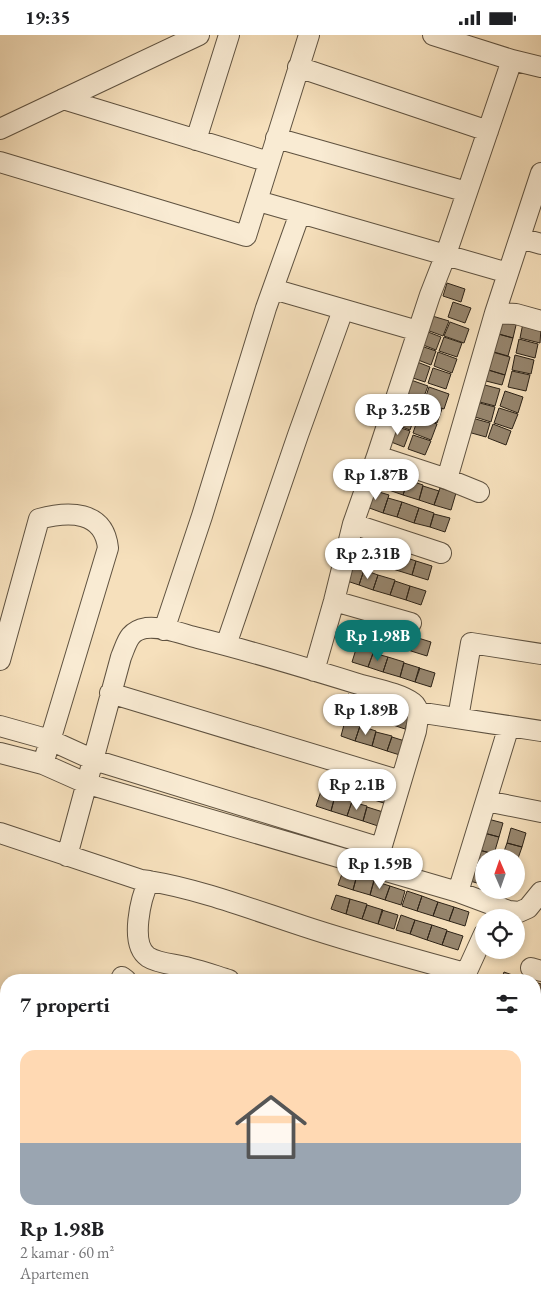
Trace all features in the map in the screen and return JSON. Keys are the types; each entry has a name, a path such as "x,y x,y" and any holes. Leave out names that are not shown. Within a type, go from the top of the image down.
{"street":[{"path":"0,129 199,35"},
{"path":"196,140 229,35"},
{"path":"0,162 246,236 309,35"},
{"path":"433,35 512,60 541,67"},
{"path":"314,671 353,524 512,60"},
{"path":"298,67 488,131"},
{"path":"64,99 269,162"},
{"path":"276,138 467,192"},
{"path":"447,479 495,313 541,173"},
{"path":"258,201 508,273"},
{"path":"164,629 202,516 273,289 300,213"},
{"path":"520,237 541,244"},
{"path":"273,289 418,331"},
{"path":"226,645 298,435 344,310"},
{"path":"495,313 516,314 541,321"},
{"path":"377,456 447,479 479,492"},
{"path":"0,661 39,519 66,514 80,515 92,519 102,528 107,537 108,548 43,764"},
{"path":"353,524 441,553"},
{"path":"334,601 411,623"},
{"path":"68,856 110,693 129,636 147,628 164,629 226,645 396,695 416,706 416,731 376,869"},
{"path":"458,718 471,643 541,655"},
{"path":"110,693 401,781"},
{"path":"417,712 541,731"},
{"path":"0,726 50,740 94,760 381,848"},
{"path":"458,892 509,726"},
{"path":"0,753 43,764 88,783 458,892 489,909"},
{"path":"486,801 541,812"},
{"path":"0,833 141,880 164,883 455,974"},
{"path":"149,881 139,919 138,938 141,949 147,957 157,961 210,974"},
{"path":"525,909 541,892"},
{"path":"465,974 475,953"}],"building":[{"path":"447,283 465,289 461,302 443,296"},
{"path":"453,302 471,308 465,323 448,317"},
{"path":"429,315 449,321 443,336 424,329"},
{"path":"503,317 517,321 513,338 498,334"},
{"path":"450,322 469,329 464,343 444,336"},
{"path":"523,323 541,328 540,343 520,338"},
{"path":"423,330 441,337 436,350 418,343"},
{"path":"499,334 513,338 508,356 494,352"},
{"path":"444,337 462,343 457,357 439,351"},
{"path":"519,339 538,344 535,358 516,353"},
{"path":"418,345 436,351 431,365 413,358"},
{"path":"489,351 510,357 505,375 485,369"},
{"path":"438,352 457,359 452,373 434,366"},
{"path":"515,355 534,360 531,374 512,370"},
{"path":"412,360 430,367 425,382 407,376"},
{"path":"433,368 451,374 446,389 428,383"},
{"path":"485,369 505,375 502,385 482,380"},
{"path":"512,371 530,375 526,391 508,387"},
{"path":"408,379 428,386 423,399 403,392"},
{"path":"481,384 500,389 495,406 476,401"},
{"path":"429,387 449,394 444,409 424,402"},
{"path":"505,391 523,397 518,413 500,406"},
{"path":"403,393 421,399 416,414 398,408"},
{"path":"424,402 442,409 437,423 419,417"},
{"path":"476,402 495,407 491,422 472,416"},
{"path":"499,408 518,414 512,429 494,423"},
{"path":"397,410 415,416 410,430 392,423"},
{"path":"418,418 437,424 431,440 413,433"},
{"path":"472,418 490,423 486,437 468,432"},
{"path":"493,424 511,431 506,445 488,438"},
{"path":"392,425 410,431 404,447 386,440"},
{"path":"413,435 431,441 425,455 408,449"},
{"path":"377,470 391,475 386,489 372,485"},
{"path":"391,475 408,480 403,495 386,489"},
{"path":"408,480 423,485 419,500 403,495"},
{"path":"423,486 439,491 434,505 419,500"},
{"path":"440,488 456,493 451,510 434,505"},
{"path":"369,489 389,495 383,513 364,506"},
{"path":"388,498 402,502 397,517 383,513"},
{"path":"402,502 419,508 414,523 397,517"},
{"path":"419,508 434,513 430,527 414,523"},
{"path":"434,514 450,518 445,532 430,527"},
{"path":"356,541 370,546 365,560 352,556"},
{"path":"370,546 384,550 379,565 365,560"},
{"path":"384,550 401,555 396,570 379,565"},
{"path":"401,556 416,561 412,575 396,570"},
{"path":"416,561 432,566 428,580 412,575"},
{"path":"351,567 364,570 359,585 347,581"},
{"path":"364,570 378,575 373,590 359,585"},
{"path":"378,575 395,580 390,595 373,590"},
{"path":"395,581 410,586 406,600 390,595"},
{"path":"410,586 426,591 421,605 406,600"},
{"path":"369,621 383,626 379,641 364,636"},
{"path":"383,626 400,632 396,646 379,641"},
{"path":"400,632 416,637 411,651 396,646"},
{"path":"415,637 431,642 427,656 411,651"},
{"path":"357,646 374,651 368,667 352,662"},
{"path":"373,653 388,657 383,672 368,667"},
{"path":"388,657 404,662 400,677 383,672"},
{"path":"404,663 420,668 415,682 400,677"},
{"path":"419,668 435,673 431,687 415,682"},
{"path":"348,694 362,699 358,714 343,709"},
{"path":"362,699 379,704 374,719 358,714"},
{"path":"379,705 395,709 390,724 374,719"},
{"path":"394,710 410,715 405,729 390,724"},
{"path":"345,721 360,726 355,741 341,736"},
{"path":"360,726 376,731 372,746 355,741"},
{"path":"376,732 392,736 387,751 372,746"},
{"path":"392,737 408,742 403,756 387,751"},
{"path":"329,769 344,774 339,789 325,784"},
{"path":"344,774 360,779 356,794 339,789"},
{"path":"360,779 376,784 371,799 356,794"},
{"path":"376,785 392,790 387,804 371,799"},
{"path":"321,791 335,796 331,811 316,806"},
{"path":"335,796 352,801 347,816 331,811"},
{"path":"352,802 367,806 363,821 347,816"},
{"path":"367,807 383,812 378,826 363,821"},
{"path":"488,819 503,823 499,837 484,833"},
{"path":"511,828 526,833 522,847 507,843"},
{"path":"484,833 499,837 495,849 479,849"},
{"path":"507,843 522,847 521,849 505,849"},
{"path":"475,865 475,882 470,881"},
{"path":"343,871 357,875 353,890 338,885"},
{"path":"357,875 374,880 370,895 353,890"},
{"path":"374,881 390,886 385,900 370,895"},
{"path":"390,886 405,891 401,905 385,900"},
{"path":"407,891 422,896 417,911 402,906"},
{"path":"336,895 350,899 346,914 331,909"},
{"path":"422,896 438,902 433,916 417,911"},
{"path":"350,899 367,904 362,919 346,914"},
{"path":"438,902 454,907 449,921 433,916"},
{"path":"367,905 383,910 378,924 362,919"},
{"path":"454,907 469,912 465,926 449,921"},
{"path":"382,910 398,915 394,929 378,924"},
{"path":"401,915 415,920 410,934 396,930"},
{"path":"415,920 432,925 427,940 410,934"},
{"path":"432,925 447,930 442,945 427,940"},
{"path":"447,931 463,936 458,950 442,945"}]}
